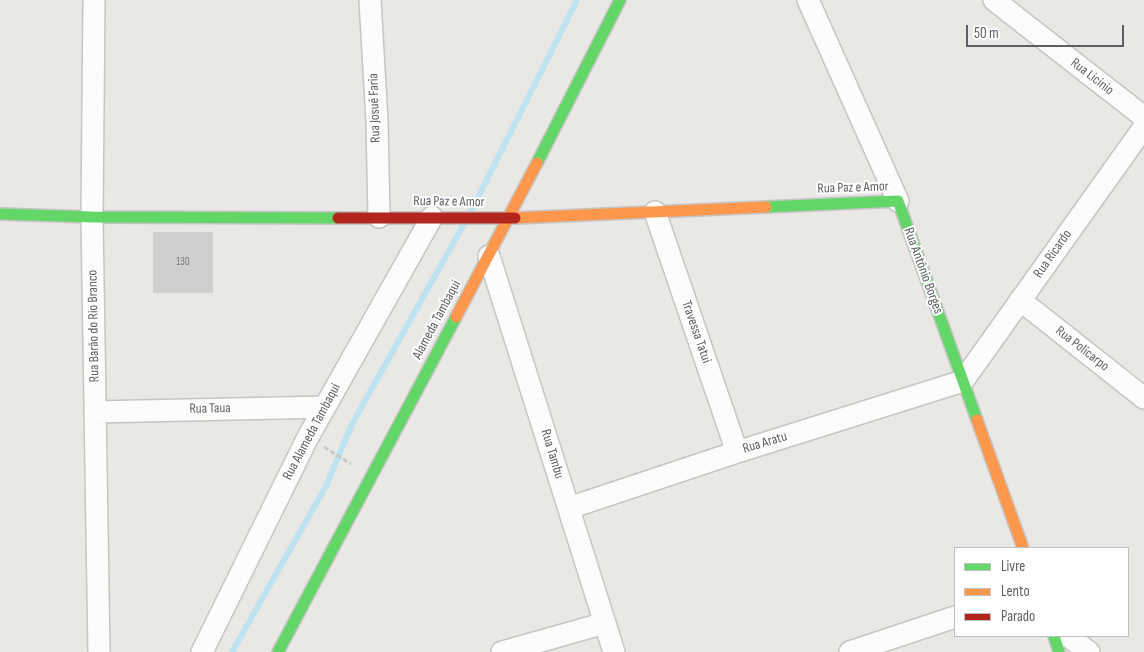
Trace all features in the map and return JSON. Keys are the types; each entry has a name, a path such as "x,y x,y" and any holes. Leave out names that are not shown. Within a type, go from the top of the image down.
{"street":[{"name":"Rua Barão do Rio Branco","path":"94,0 92,216 99,652"},
{"name":"Rua Josué Faria","path":"370,0 377,121 378,217"},
{"name":"Alameda Tambaqui","path":"278,652 489,256 620,0"},
{"name":"Rua Antônio Borges","path":"808,0 898,201 1023,547"},
{"name":"Rua Licínio","path":"994,0 1144,117"},
{"name":"Rua Ricardo","path":"963,381 1144,127"},
{"name":"Rua Paz e Amor","path":"0,214 508,218 898,201"},
{"name":"Travessa Tatui","path":"655,212 737,452"},
{"name":"Rua Alameda Tambaqui","path":"202,652 308,437 441,217"},
{"name":"Rua Tambu","path":"489,256 614,652"},
{"name":"Rua Policarpo","path":"1020,300 1144,398"},
{"name":"Rua Aratu","path":"568,508 737,452 963,381"},
{"name":"Rua Taua","path":"95,412 325,407"},
{"path":"850,652 954,617"},
{"path":"502,652 605,623"},
{"path":"1054,637 1059,652"},
{"path":"1069,637 1089,652"}],"path":[{"path":"316,442 355,467"}],"building":[{"path":"153,232 213,232 213,293 153,293"}],"waterway":[{"path":"471,211 577,0"},
{"path":"232,652 326,486 352,424 464,224"}],"traffic: fast":[{"path":"537,163 620,0"},
{"path":"766,207 898,201 977,420"},
{"path":"0,214 92,217 338,218"},
{"path":"278,652 456,317"},
{"path":"1054,637 1059,652"}],"traffic: slow":[{"path":"456,317 537,163"},
{"path":"515,218 766,207"},
{"path":"977,420 1023,547"}],"traffic: jam":[{"path":"338,218 515,218"}]}
